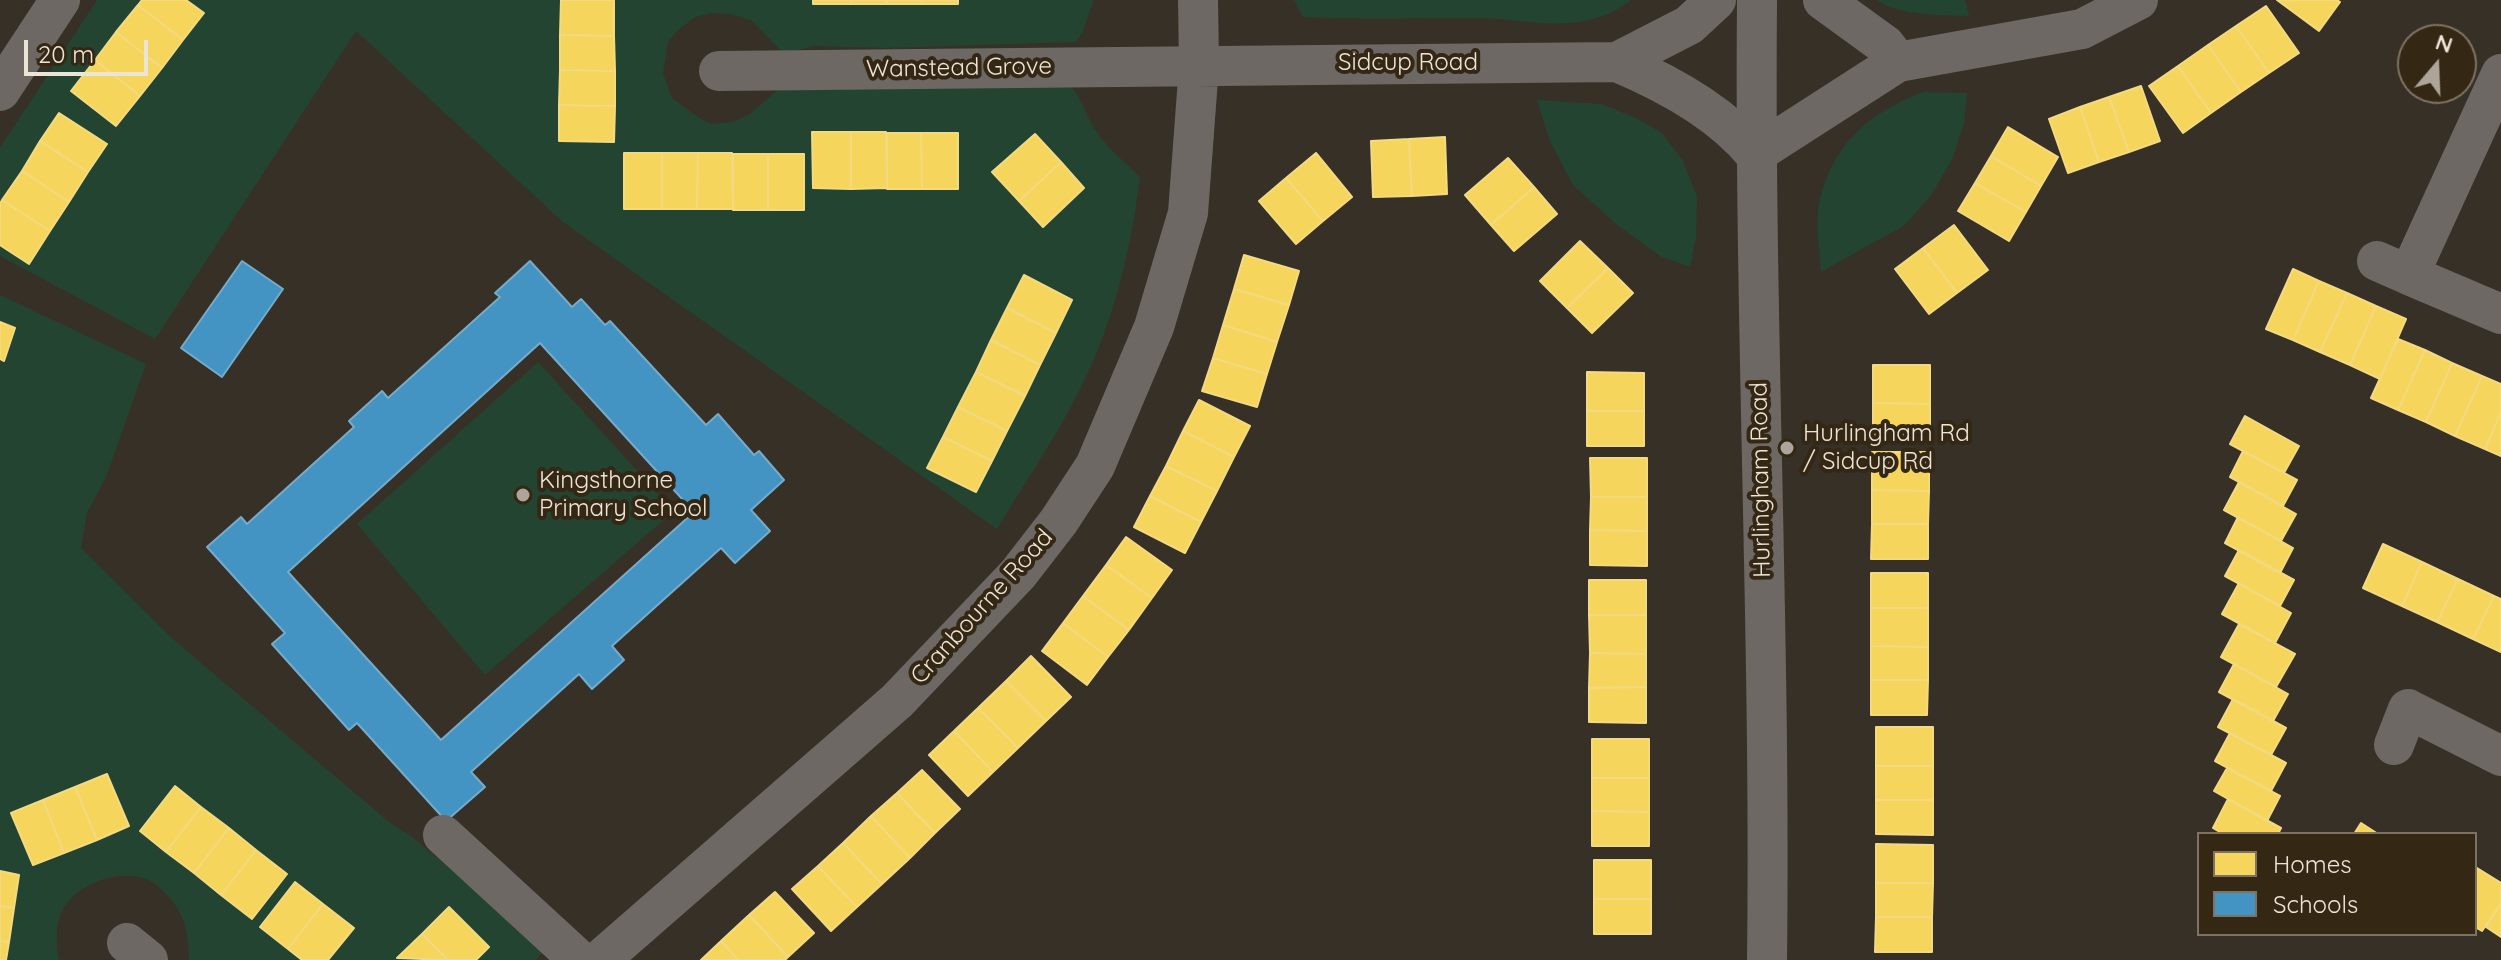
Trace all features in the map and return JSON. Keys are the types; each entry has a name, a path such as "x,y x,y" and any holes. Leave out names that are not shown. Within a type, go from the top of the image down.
{"street":[{"path":"0,91 60,0"},
{"name":"Cranbourne Road","path":"600,960 897,701 1018,574 1059,521 1095,466 1154,327 1188,213 1199,65 1198,0"},
{"name":"Sidcup Road","path":"1617,62 1689,25 1716,0"},
{"name":"Hurlingham Road","path":"1757,0 1755,154 1768,820 1767,960"},
{"path":"1823,0 1885,45 1898,62"},
{"path":"1755,154 1898,62 2082,29 2138,0"},
{"name":"Sidcup Road","path":"1199,65 1617,62 1657,78 1737,132 1755,154"},
{"name":"Wanstead Grove","path":"719,71 1199,65"},
{"path":"2501,74 2393,268 2501,314"},
{"path":"2394,745 2408,709 2501,756"},
{"path":"443,835 579,960"}],"green space":[{"path":"97,0 1094,0 1082,33 1075,42 885,48 815,46 783,53 751,20 712,13 695,17 668,42 663,74 672,98 712,124 732,122 749,115 781,87 1067,83 1101,138 1140,177 1132,231 1112,311 1093,362 1072,405 997,529 563,222 356,31 155,339 0,256 0,148"},
{"path":"1294,0 1632,0 1608,14 1589,20 1557,23 1476,18 1303,17"},
{"path":"1877,0 1965,0 1969,16 1909,12"},
{"path":"1923,92 1967,93 1964,123 1953,157 1932,194 1905,225 1821,272 1818,212 1833,164 1855,133 1869,121 1903,100"},
{"path":"1537,100 1602,104 1662,133 1683,161 1697,197 1696,237 1690,267 1660,256 1616,224 1573,185 1549,139"},
{"path":"0,295 146,364 106,477 87,513 81,548 174,640 389,822 412,837 547,949 535,960 189,960 184,922 171,900 149,880 120,876 97,881 68,902 58,922 59,960 0,960"},
{"path":"538,362 674,511 485,675 357,524"}],"building: Homes":[{"path":"142,0 186,0 204,13 183,40 138,5"},
{"path":"561,0 614,0 614,36 560,35"},
{"path":"813,0 851,0 851,4 813,4"},
{"path":"851,0 886,0 886,4 851,4"},
{"path":"887,0 922,0 922,4 887,4"},
{"path":"922,0 958,0 958,4 922,4"},
{"path":"2277,0 2337,0 2340,2 2319,31"},
{"path":"138,5 183,40 162,68 116,32"},
{"path":"2266,6 2299,53 2269,73 2236,26"},
{"path":"2236,26 2269,73 2241,92 2208,45"},
{"path":"116,32 162,68 140,96 95,60"},
{"path":"560,35 614,36 615,71 560,70"},
{"path":"2208,45 2241,92 2211,113 2178,66"},
{"path":"95,60 140,96 116,126 71,91"},
{"path":"2178,66 2211,113 2183,133 2149,86"},
{"path":"560,70 615,71 615,106 559,105"},
{"path":"2141,86 2160,141 2129,152 2109,97"},
{"path":"2109,97 2129,152 2099,162 2080,107"},
{"path":"559,105 615,106 614,142 559,141"},
{"path":"2080,107 2099,162 2068,173 2049,119"},
{"path":"59,113 107,144 88,172 40,141"},
{"path":"2008,127 2058,157 2041,186 1991,156"},
{"path":"812,132 851,132 851,189 813,188"},
{"path":"851,132 886,132 887,188 851,189"},
{"path":"887,133 921,133 922,189 887,189"},
{"path":"921,133 958,133 958,189 922,189"},
{"path":"1035,134 1061,162 1019,201 992,172"},
{"path":"1445,137 1447,194 1412,196 1409,139"},
{"path":"1409,139 1412,196 1373,197 1371,141"},
{"path":"40,141 88,172 69,202 22,171"},
{"path":"624,153 662,153 662,209 624,209"},
{"path":"662,153 698,153 697,209 662,209"},
{"path":"698,153 732,153 733,209 697,209"},
{"path":"1316,153 1352,197 1323,221 1286,178"},
{"path":"733,154 768,154 768,210 733,210"},
{"path":"768,154 804,154 804,210 768,210"},
{"path":"1991,156 2041,186 2026,212 1975,183"},
{"path":"1508,158 1534,187 1491,225 1465,195"},
{"path":"1061,162 1084,188 1043,227 1019,201"},
{"path":"22,171 69,202 50,231 2,200"},
{"path":"1286,178 1323,221 1296,244 1259,201"},
{"path":"1975,183 2026,212 2009,241 1958,211"},
{"path":"1534,187 1557,214 1514,251 1491,225"},
{"path":"2,200 50,231 29,264 0,245"},
{"path":"1954,225 1988,270 1957,293 1923,248"},
{"path":"1580,241 1608,268 1567,308 1540,281"},
{"path":"1923,248 1957,293 1929,314 1895,269"},
{"path":"1244,255 1299,271 1289,305 1234,289"},
{"path":"1608,268 1633,293 1592,333 1567,308"},
{"path":"2293,269 2319,281 2293,340 2266,329"},
{"path":"1024,275 1072,300 1056,333 1007,308"},
{"path":"2319,281 2347,293 2320,352 2293,340"},
{"path":"1234,289 1289,305 1277,342 1223,325"},
{"path":"2347,293 2376,306 2350,365 2320,352"},
{"path":"2376,306 2406,319 2380,379 2350,365"},
{"path":"1007,308 1056,333 1040,365 991,340"},
{"path":"0,322 15,328 4,361 0,359"},
{"path":"1223,325 1277,342 1267,374 1213,358"},
{"path":"2398,339 2425,350 2398,410 2371,398"},
{"path":"991,340 1040,365 1025,396 976,372"},
{"path":"2425,350 2452,363 2426,422 2398,410"},
{"path":"1213,358 1267,374 1257,407 1202,391"},
{"path":"2452,363 2482,376 2455,436 2426,422"},
{"path":"1873,365 1930,365 1930,404 1873,403"},
{"path":"976,372 1025,396 1007,431 958,407"},
{"path":"1587,372 1644,373 1644,411 1587,411"},
{"path":"2482,376 2501,384 2501,412 2485,449 2455,436"},
{"path":"1199,400 1250,426 1234,457 1183,431"},
{"path":"1873,403 1930,404 1930,439 1873,438"},
{"path":"958,407 1007,431 992,461 943,437"},
{"path":"1587,411 1644,411 1644,446 1587,446"},
{"path":"2501,412 2501,456 2485,449"},
{"path":"2245,416 2299,446 2284,473 2230,444"},
{"path":"1183,431 1234,457 1217,491 1166,466"},
{"path":"943,437 992,461 976,492 927,468"},
{"path":"2243,451 2297,480 2283,506 2230,477"},
{"path":"1872,452 1929,452 1929,491 1872,490"},
{"path":"1590,458 1647,458 1647,497 1591,497"},
{"path":"1166,466 1217,491 1201,522 1150,496"},
{"path":"2239,482 2296,514 2281,541 2224,510"},
{"path":"1872,490 1929,491 1928,524 1872,524"},
{"path":"1150,496 1201,522 1185,553 1134,527"},
{"path":"1591,497 1647,497 1647,531 1590,530"},
{"path":"2238,517 2293,548 2280,573 2225,543"},
{"path":"1872,524 1928,524 1928,559 1871,559"},
{"path":"1590,530 1647,531 1647,566 1590,565"},
{"path":"1126,537 1172,570 1152,598 1106,565"},
{"path":"2383,544 2422,562 2402,606 2363,588"},
{"path":"2239,550 2294,580 2280,606 2225,576"},
{"path":"2422,562 2458,579 2437,622 2402,606"},
{"path":"1106,565 1152,598 1129,630 1083,596"},
{"path":"1871,573 1928,573 1928,608 1871,608"},
{"path":"2458,579 2494,596 2473,639 2437,622"},
{"path":"1589,580 1646,580 1646,615 1589,615"},
{"path":"2239,583 2291,613 2275,643 2222,614"},
{"path":"1083,596 1129,630 1108,657 1063,623"},
{"path":"2494,596 2501,599 2501,652 2473,639"},
{"path":"1871,608 1928,608 1928,647 1871,646"},
{"path":"1589,615 1646,615 1646,654 1590,653"},
{"path":"1063,623 1108,657 1087,685 1042,651"},
{"path":"2239,624 2295,654 2276,687 2221,657"},
{"path":"1871,646 1928,647 1928,680 1871,680"},
{"path":"1590,653 1646,654 1646,687 1589,688"},
{"path":"1031,656 1071,697 1046,721 1006,681"},
{"path":"2234,664 2288,694 2273,721 2219,692"},
{"path":"1871,680 1928,680 1927,715 1871,715"},
{"path":"1006,681 1046,721 1018,748 978,708"},
{"path":"1646,687 1646,723 1589,722 1589,688"},
{"path":"2233,699 2286,728 2271,755 2218,727"},
{"path":"978,708 1018,748 993,772 954,731"},
{"path":"1876,727 1933,727 1933,766 1876,766"},
{"path":"954,731 993,772 968,796 929,755"},
{"path":"2230,733 2286,763 2271,791 2215,761"},
{"path":"1592,739 1649,739 1649,778 1592,778"},
{"path":"1876,766 1933,766 1933,800 1876,800"},
{"path":"2227,768 2280,796 2267,821 2214,791"},
{"path":"922,770 960,809 935,833 897,793"},
{"path":"107,774 129,826 97,840 75,787"},
{"path":"1592,778 1649,778 1649,812 1592,811"},
{"path":"175,786 201,807 166,852 140,831"},
{"path":"75,787 97,840 64,853 43,800"},
{"path":"897,793 935,833 910,858 871,816"},
{"path":"2228,799 2281,828 2279,832 2220,832 2213,828"},
{"path":"43,800 64,853 33,865 11,813"},
{"path":"1876,800 1933,800 1933,835 1876,834"},
{"path":"201,807 229,828 194,873 166,852"},
{"path":"1592,811 1649,812 1649,846 1592,846"},
{"path":"871,816 910,858 882,884 843,843"},
{"path":"2361,823 2375,832 2355,832"},
{"path":"229,828 256,850 221,895 194,873"},
{"path":"843,843 882,884 857,907 818,866"},
{"path":"1876,844 1933,845 1933,883 1876,883"},
{"path":"256,850 287,874 252,919 221,895"},
{"path":"1594,860 1651,860 1651,899 1594,899"},
{"path":"818,866 857,907 831,931 792,889"},
{"path":"2477,868 2501,883 2501,903 2482,931 2477,928"},
{"path":"0,871 19,875 14,908 0,906"},
{"path":"295,882 323,904 288,949 260,927"},
{"path":"1876,883 1933,883 1932,917 1876,917"},
{"path":"775,892 814,933 788,957 749,915"},
{"path":"1594,899 1651,899 1651,934 1594,934"},
{"path":"2501,903 2501,937 2486,927"},
{"path":"323,904 354,928 328,960 302,960 288,949"},
{"path":"0,906 14,908 9,942 0,941"},
{"path":"449,907 489,947 476,960 448,960 422,934"},
{"path":"749,915 788,957 785,960 738,960 721,941"},
{"path":"1876,917 1932,917 1932,952 1875,952"},
{"path":"422,934 448,960 397,958"},
{"path":"0,941 9,942 6,960 0,960"},
{"path":"721,941 738,960 701,960"}],"building: Schools":[{"path":"242,261 283,289 222,377 181,348"},
{"path":"530,261 572,307 581,299 605,325 610,321 706,425 718,414 754,455 759,451 784,480 751,510 770,531 735,563 721,548 612,646 624,660 592,689 579,674 471,772 485,787 446,821 357,723 349,730 272,644 285,633 207,547 241,517 247,524 354,427 349,421 382,391 388,398 500,297 495,293","holes":["540,343 694,512 441,740 288,572"]}],"place":[{"name":"Hurlingham Rd / Sidcup Rd","path":"1787,448"},
{"name":"Kingsthorne Primary School","path":"523,495"}]}
